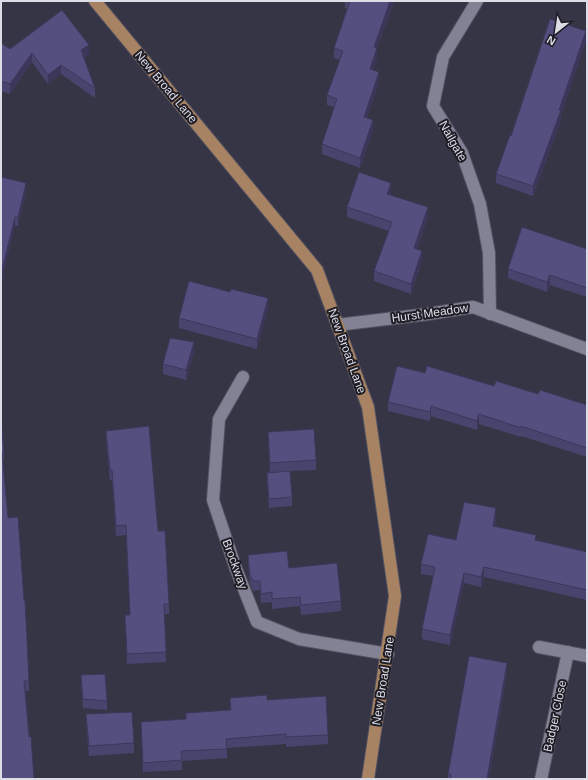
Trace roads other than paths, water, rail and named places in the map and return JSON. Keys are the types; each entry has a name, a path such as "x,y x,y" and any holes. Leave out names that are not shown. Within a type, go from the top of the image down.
{"main road":[{"name":"New Broad Lane","path":"95,1 317,270 368,407 395,596 388,654 368,779"}],"street":[{"name":"Nailgate","path":"477,1 443,57 433,106 462,153 480,204 489,253 490,314"},
{"name":"Hurst Meadow","path":"337,325 473,307 587,349"},
{"name":"Brockway","path":"243,377 219,419 213,500 236,569 257,622 300,639 388,654"},
{"path":"539,647 587,656"},
{"name":"Badger Close","path":"542,779 568,652"}]}
